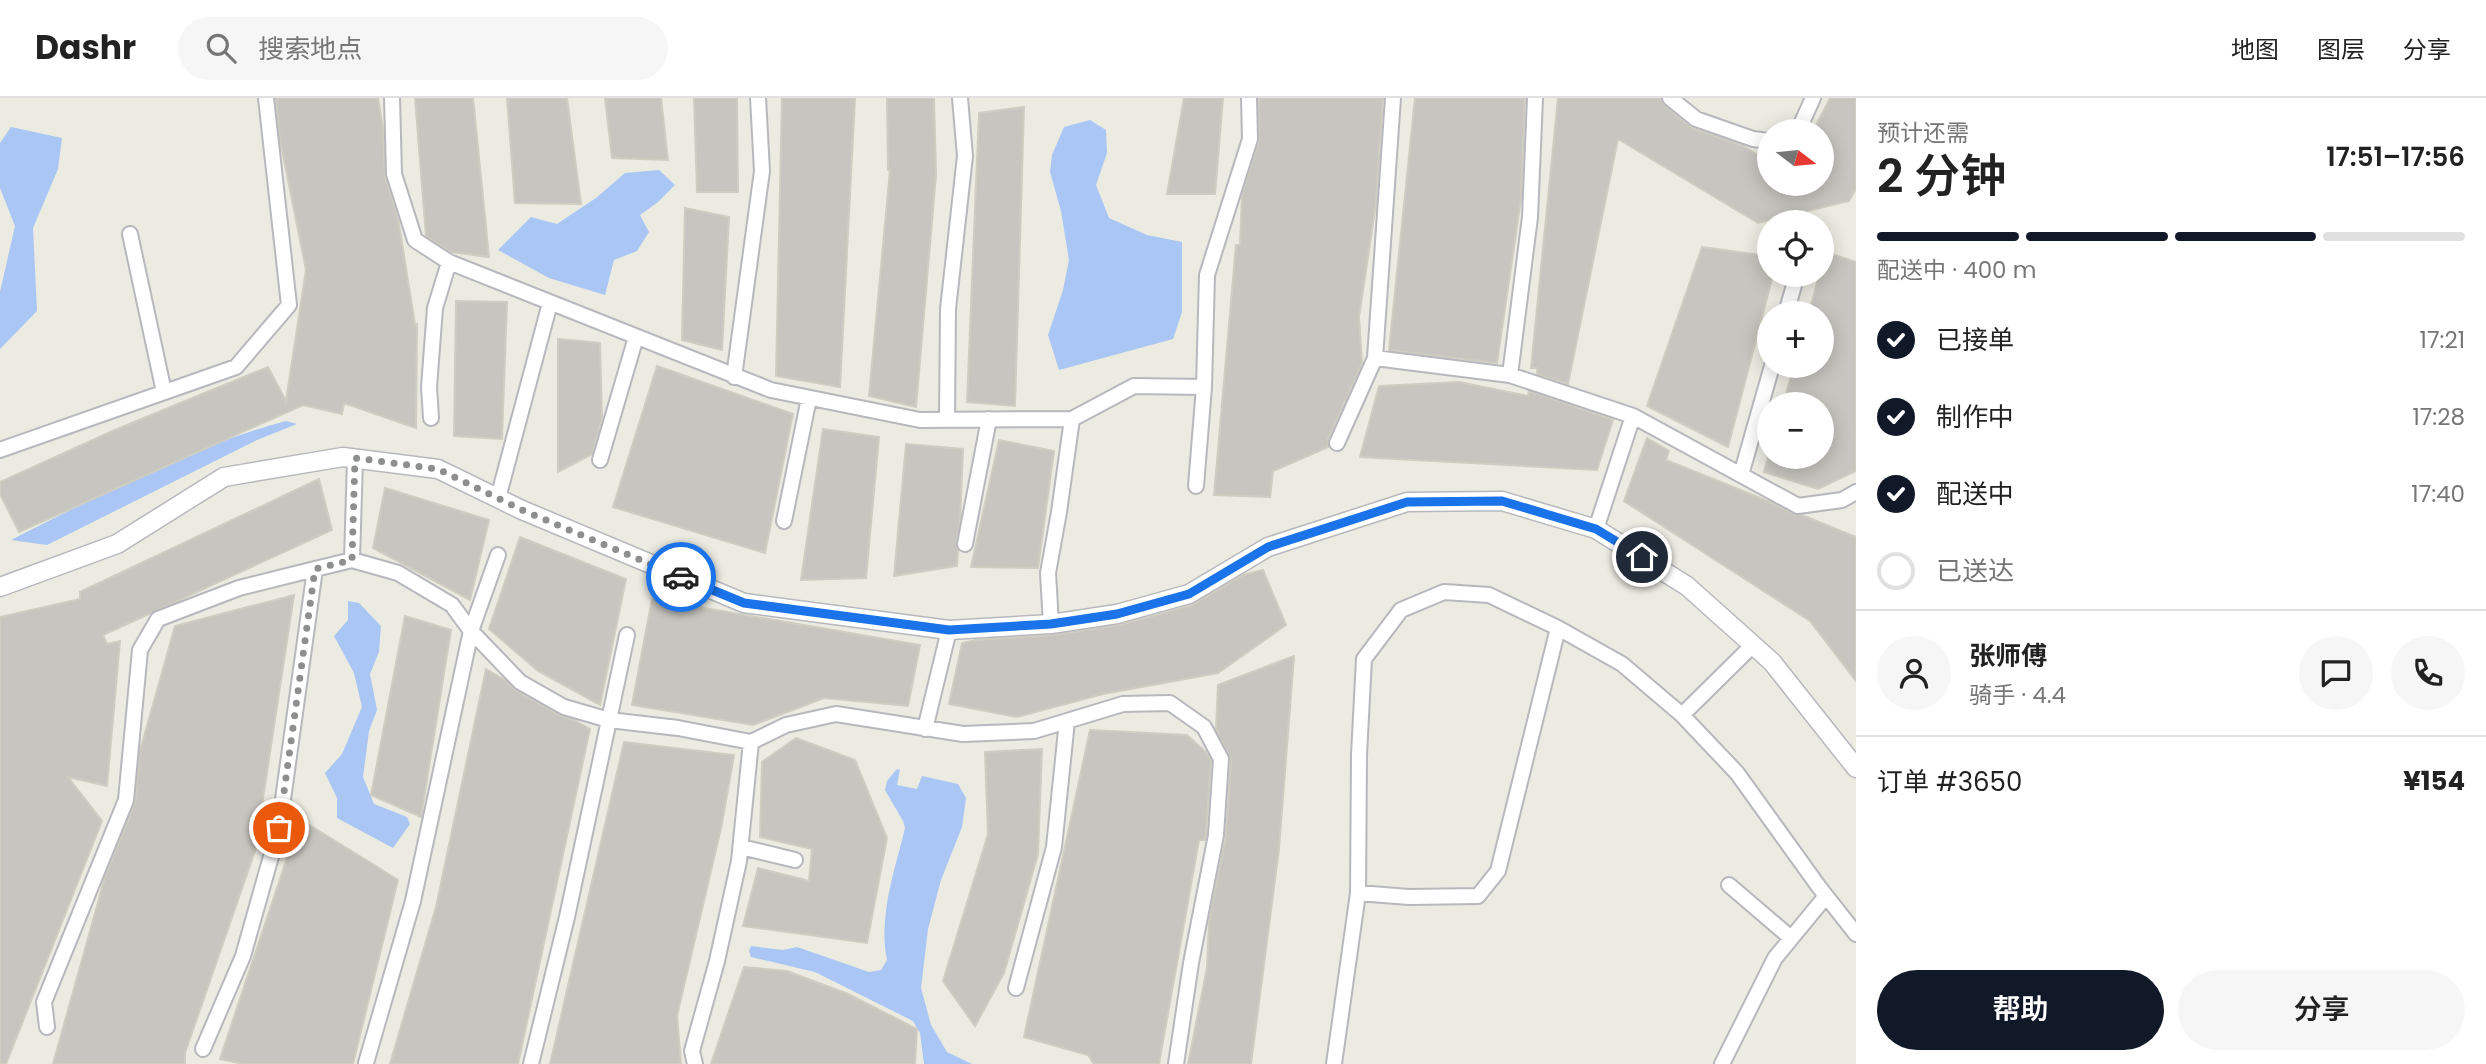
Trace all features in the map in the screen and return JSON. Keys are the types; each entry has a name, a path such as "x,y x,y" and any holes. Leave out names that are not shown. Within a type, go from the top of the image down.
{"street":[{"path":"0,450 236,367 289,305 266,98"},
{"path":"393,98 394,174 415,240 449,262 734,377 771,390 920,420 1072,419 1134,386 1204,387"},
{"path":"734,377 762,171 758,98"},
{"path":"947,420 948,309 965,156 960,98"},
{"path":"1195,486 1204,387 1207,275 1250,139 1250,98"},
{"path":"1336,443 1375,358 1393,98"},
{"path":"1510,375 1530,217 1535,98"},
{"path":"1670,98 1696,119 1757,139"},
{"path":"1803,119 1813,98"},
{"path":"130,234 164,392"},
{"path":"431,418 429,387 435,308 449,262"},
{"path":"498,498 550,303"},
{"path":"600,460 636,337"},
{"path":"1375,358 1510,375 1633,416 1798,506 1842,500 1856,492"},
{"path":"1741,475 1769,378"},
{"path":"784,521 809,398"},
{"path":"1596,529 1633,416"},
{"path":"965,544 989,419"},
{"path":"1051,624 1048,573 1072,419"},
{"path":"0,587 117,544 224,477 343,457 438,469 498,498 744,603 949,630 1051,624 1117,614 1189,594 1268,547 1407,502 1502,501 1596,529 1687,586 1772,662 1856,768"},
{"path":"352,560 355,458"},
{"path":"366,1063 413,901 471,631 498,555"},
{"path":"47,1027 44,1002 126,800 140,650 158,619 239,588 352,560 398,573 452,606 471,631 520,682 564,707 609,720 678,728 751,742 786,725 836,714 964,734 1034,731 1123,704 1170,703 1204,727 1221,759 1216,835 1191,963 1176,1064"},
{"path":"203,1049 243,957 279,828 315,569"},
{"path":"1334,1064 1358,893 1359,755 1364,659 1401,610 1444,592 1489,596 1558,628 1622,664 1682,715 1737,773 1856,934"},
{"path":"1358,893 1409,897 1478,896 1498,871 1558,628"},
{"path":"925,729 949,630"},
{"path":"531,1064 567,917 627,635"},
{"path":"1682,715 1753,645"},
{"path":"1016,988 1054,847 1067,721"},
{"path":"695,1064 692,1051 717,961 741,847 751,742"},
{"path":"741,847 795,860"},
{"path":"1729,885 1791,938"},
{"path":"1722,1064 1775,958 1826,896"}],"water":[{"path":"1090,120 1106,130 1107,153 1096,185 1109,218 1147,235 1182,242 1182,312 1173,339 1059,370 1048,335 1063,290 1069,260 1061,211 1050,172 1052,155 1064,127"},
{"path":"11,127 62,138 58,169 33,228 37,311 0,349 0,292 15,226 0,188 0,143"},
{"path":"659,170 675,185 640,215 649,232 637,251 614,260 605,295 549,278 498,250 531,217 557,224 596,198 625,173"},
{"path":"286,421 297,424 257,440 47,545 11,540 180,458"},
{"path":"348,601 359,603 381,626 379,652 370,674 377,710 369,731 363,777 374,804 407,817 410,824 393,848 337,818 337,798 325,773 342,754 362,707 354,673 334,636 348,620"},
{"path":"900,769 897,785 917,789 922,776 958,784 966,798 962,827 941,880 928,929 921,988 931,1025 947,1052 972,1064 924,1064 920,1033 913,1021 815,972 751,957 749,951 751,946 783,950 797,947 869,972 881,970 887,960 886,910 905,828 885,790 887,781"}],"building":[{"path":"276,98 378,98 383,129 385,177 398,218 415,325 417,324 416,428 344,403 342,414 303,405 19,532 0,494 0,482 117,429 268,367 286,401 306,270 280,140"},
{"path":"415,98 473,98 489,257 451,252 426,236"},
{"path":"507,98 567,98 581,204 515,203"},
{"path":"605,98 661,98 668,160 612,158"},
{"path":"694,98 737,98 738,192 697,192"},
{"path":"782,98 855,98 840,387 776,376"},
{"path":"887,98 934,98 936,175 916,407 869,396 890,170"},
{"path":"1184,98 1223,98 1215,194 1167,194"},
{"path":"1259,98 1383,98 1376,204 1359,317 1362,363 1328,439 1328,447 1273,471 1270,497 1214,495 1236,245 1240,245 1242,195 1259,141"},
{"path":"1415,98 1525,98 1521,199 1497,363 1389,350"},
{"path":"1558,98 1661,98 1664,105 1692,128 1743,146 1757,154 1757,196 1834,196 1834,119 1819,119 1830,98 1856,98 1856,189 1849,201 1812,210 1757,210 1757,222 1618,139 1568,384 1537,374 1537,368 1531,368"},
{"path":"1024,107 1015,406 967,402 979,113"},
{"path":"685,208 729,217 722,350 682,340"},
{"path":"1702,247 1757,254 1757,287 1770,287 1766,301 1757,301 1757,336 1728,447 1647,406"},
{"path":"1834,255 1856,262 1856,471 1818,489 1764,472 1765,469 1834,469 1834,392 1786,392 1791,378 1834,378 1834,301 1812,301 1816,287 1834,287"},
{"path":"456,301 507,302 502,439 454,436"},
{"path":"558,339 600,343 602,418 592,454 558,472"},
{"path":"657,366 793,414 765,553 613,507"},
{"path":"1459,382 1528,396 1529,391 1613,420 1597,470 1360,457 1379,386"},
{"path":"823,429 879,437 866,578 801,580"},
{"path":"1647,438 1669,451 1666,460 1775,504 1793,514 1802,515 1856,537 1856,681 1810,621 1624,501"},
{"path":"999,440 1054,451 1038,568 971,567"},
{"path":"906,444 963,449 960,521 956,543 957,566 894,576"},
{"path":"319,479 332,530 103,635 107,644 120,641 107,786 68,777 102,821 6,1064 0,1064 0,617 80,599 80,592"},
{"path":"385,488 489,520 470,600 373,548"},
{"path":"520,537 626,579 600,705 538,671 489,629"},
{"path":"1263,570 1286,625 1218,673 1103,694 1017,717 949,704 962,643 1053,635 1120,625 1192,605 1243,575"},
{"path":"294,595 255,851 185,1053 185,1064 53,1064 105,877 135,803 140,751 175,626"},
{"path":"652,599 920,645 908,706 824,698 753,725 632,705"},
{"path":"405,616 451,630 421,817 371,795"},
{"path":"1294,656 1279,849 1251,1064 1188,1064 1207,968 1209,922 1226,836 1231,760 1216,729 1218,685"},
{"path":"486,669 505,680 515,690 590,729 518,1064 390,1064 436,907"},
{"path":"1090,730 1187,735 1207,753 1211,761 1205,840 1199,840 1159,1064 1094,1064 1088,1055 1024,1037"},
{"path":"796,738 855,760 887,838 867,943 743,926 758,868 809,881 812,849 760,837 762,762"},
{"path":"624,742 734,755 722,824 677,1016 681,1064 550,1064"},
{"path":"1042,749 1038,854 1004,973 975,1026 943,981 988,834 985,752"},
{"path":"300,819 398,880 353,1064 243,1064 220,1059"},
{"path":"744,967 787,971 848,994 917,1029 915,1064 711,1064"}],"way so far":[{"path":"279,828 315,569 352,560 355,458 438,469 522,510 681,577"}],"route":[{"path":"681,577 744,603 949,630 1051,624 1117,614 1189,594 1268,547 1407,502 1502,501 1596,529 1642,557"}]}
